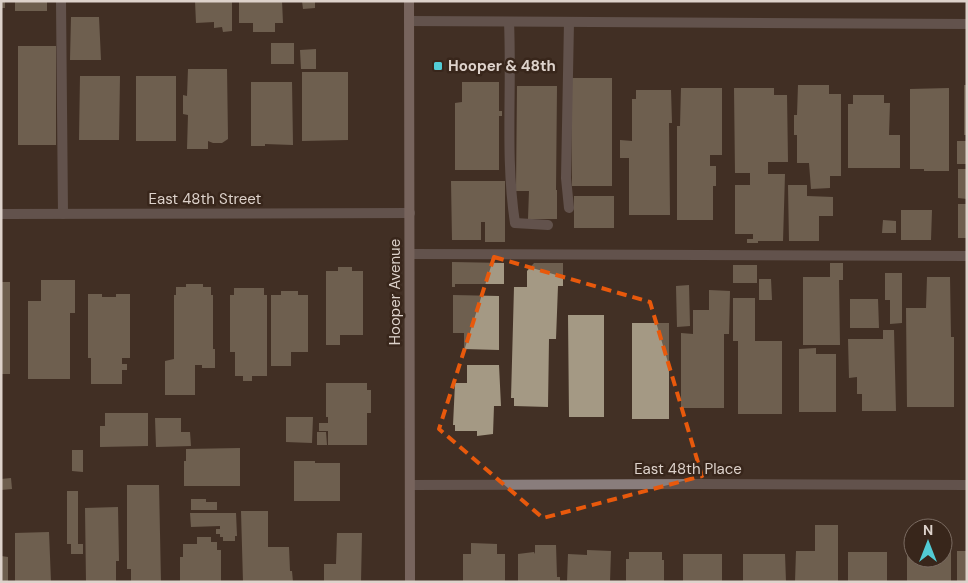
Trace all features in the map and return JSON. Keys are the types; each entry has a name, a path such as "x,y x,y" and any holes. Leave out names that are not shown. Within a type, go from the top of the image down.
{"street":[{"name":"Hooper Avenue","path":"409,1 410,582"},
{"path":"61,2 63,214"},
{"path":"409,21 967,24"},
{"path":"509,22 510,193 515,224 548,225"},
{"path":"568,22 566,178 568,208"},
{"name":"East 48th Street","path":"1,214 410,213"},
{"path":"410,254 967,256"},
{"name":"East 48th Place","path":"410,485 703,484 967,486"}],"highlighted area":[{"path":"494,257 650,302 702,476 543,518 439,429"}],"building":[{"path":"1,1 5,1 5,8 1,8"},
{"path":"15,1 47,1 47,11 15,11"},
{"path":"195,1 232,1 232,31 223,32 222,27 214,28 214,22 196,23"},
{"path":"239,1 282,1 283,23 275,23 275,32 253,32 253,23 239,23"},
{"path":"302,1 315,1 315,8 303,9"},
{"path":"71,17 99,17 101,60 70,60"},
{"path":"271,43 294,43 294,64 271,64"},
{"path":"18,46 56,46 56,145 18,145"},
{"path":"316,49 316,69 301,69 300,50"},
{"path":"188,69 227,69 228,139 222,143 208,141 208,149 187,149 188,115 183,114 183,95 187,96"},
{"path":"302,72 348,72 348,140 302,141"},
{"path":"80,76 120,76 119,140 79,140"},
{"path":"136,76 176,76 176,141 136,141"},
{"path":"571,78 612,78 612,186 572,186"},
{"path":"251,82 292,82 293,145 265,144 265,146 251,146"},
{"path":"462,82 499,82 499,111 502,111 502,116 499,116 499,170 455,170 455,103 462,102"},
{"path":"798,85 829,85 829,94 841,94 841,176 830,176 830,188 811,189 809,163 797,163 797,135 794,135 794,115 797,115"},
{"path":"964,85 967,85 967,135 964,135"},
{"path":"517,86 557,86 557,219 528,219 529,191 516,191"},
{"path":"681,88 722,88 722,155 710,155 710,166 716,166 716,186 713,186 713,220 677,220 677,126 680,126"},
{"path":"734,88 774,88 774,95 787,95 788,162 768,162 768,174 785,174 783,241 747,243 747,239 753,239 753,234 735,234 735,185 750,185 750,173 735,173"},
{"path":"949,88 949,171 910,169 910,89"},
{"path":"636,90 671,90 672,123 669,123 670,215 629,215 629,158 620,158 620,140 632,141 632,99 636,99"},
{"path":"853,95 884,95 884,103 890,103 889,135 900,135 900,168 848,168 848,104 853,104"},
{"path":"957,141 967,141 967,164 957,164"},
{"path":"958,169 967,169 967,199 958,198"},
{"path":"451,181 505,181 505,242 485,242 485,222 481,222 481,240 452,240"},
{"path":"788,185 807,185 807,196 833,197 833,216 819,216 819,241 789,241"},
{"path":"574,196 614,196 614,228 574,228"},
{"path":"958,204 967,204 967,238 958,238"},
{"path":"901,210 932,210 931,240 901,240"},
{"path":"883,220 896,221 896,233 882,233"},
{"path":"452,262 504,263 504,284 455,284 455,287 452,287"},
{"path":"534,263 563,263 563,286 558,286 556,339 549,339 548,407 514,406 514,398 511,398 514,287 527,287 527,271"},
{"path":"830,263 843,263 843,280 839,280 840,345 803,345 803,277 830,277"},
{"path":"733,265 757,265 757,283 733,283"},
{"path":"338,267 352,267 352,271 363,271 363,335 340,335 340,345 326,345 326,271 338,271"},
{"path":"885,273 902,273 902,323 890,324 890,300 885,300"},
{"path":"927,277 950,277 951,337 954,337 954,407 907,407 906,308 926,308"},
{"path":"759,279 771,279 772,300 759,300"},
{"path":"41,280 75,280 75,313 70,313 70,379 28,379 28,301 41,301"},
{"path":"1,282 10,282 10,374 1,374"},
{"path":"186,284 203,284 203,287 211,287 211,295 213,295 215,368 202,368 202,365 195,365 195,395 165,395 165,361 174,359 174,295 176,295 176,287 186,287"},
{"path":"689,285 690,326 677,327 676,286"},
{"path":"234,288 264,288 264,295 267,295 267,376 252,376 252,381 243,381 243,376 235,376 235,352 230,352 230,295 234,295"},
{"path":"709,290 730,291 729,334 724,334 724,408 681,408 681,333 693,334 693,310 709,310"},
{"path":"281,291 298,291 298,295 308,295 308,352 291,352 291,366 271,366 271,295 281,295"},
{"path":"88,294 116,297 116,294 130,294 130,358 122,358 122,364 127,364 127,370 122,370 122,384 91,384 91,358 88,358"},
{"path":"453,295 499,296 499,350 464,349 464,333 453,333"},
{"path":"733,298 755,298 755,341 782,341 782,414 738,414 738,341 733,341"},
{"path":"850,299 878,299 879,328 850,328"},
{"path":"568,315 604,315 604,417 569,417"},
{"path":"632,323 669,323 669,419 632,419"},
{"path":"883,330 894,330 896,411 862,411 862,394 857,394 857,377 849,378 848,339 883,339"},
{"path":"816,348 816,354 836,354 836,412 799,412 799,349"},
{"path":"467,365 499,365 501,406 494,406 493,434 477,436 477,431 455,431 455,425 453,425 455,383 467,383"},
{"path":"326,383 367,383 367,390 371,390 371,413 367,413 367,445 328,445 328,431 319,431 319,423 328,423 328,417 326,417"},
{"path":"105,413 148,413 148,446 100,447 100,426 105,426"},
{"path":"286,417 313,417 312,443 286,442"},
{"path":"155,418 181,418 181,432 190,432 191,446 156,447"},
{"path":"317,432 326,432 327,445 317,445"},
{"path":"240,448 240,486 184,486 186,449"},
{"path":"72,450 83,450 83,472 72,471"},
{"path":"294,461 340,463 340,501 294,501"},
{"path":"11,478 12,489 1,490 1,479"},
{"path":"127,485 159,485 161,582 131,582 131,569 127,569"},
{"path":"67,491 78,491 78,544 83,544 83,554 71,554 71,544 67,544"},
{"path":"191,499 206,499 206,502 217,502 217,510 191,510"},
{"path":"118,507 119,561 116,561 116,582 86,582 85,508"},
{"path":"241,511 268,511 268,547 289,547 290,571 292,571 293,582 243,582"},
{"path":"190,513 236,513 237,536 235,536 235,541 223,541 223,537 220,537 220,534 216,534 216,529 220,529 220,526 191,527"},
{"path":"815,525 838,525 838,582 795,582 796,551 815,551"},
{"path":"49,532 51,582 15,582 15,533"},
{"path":"337,533 362,533 361,582 324,582 324,564 336,564"},
{"path":"197,537 211,537 211,542 217,542 217,550 221,550 221,582 180,582 180,557 183,557 183,544 197,544"},
{"path":"471,543 497,544 497,554 505,554 505,582 463,582 463,554 471,554"},
{"path":"535,545 556,545 557,577 560,577 560,582 518,582 518,554 534,552 535,554"},
{"path":"587,550 611,551 610,582 567,582 568,554 587,555"},
{"path":"957,551 967,551 967,582 957,582"},
{"path":"629,552 662,552 664,582 626,582 626,559 629,559"},
{"path":"848,552 887,552 887,582 848,582"},
{"path":"683,554 722,554 722,582 683,582"},
{"path":"743,554 785,554 786,582 743,582"},
{"path":"1,556 8,557 8,582 1,582"},
{"path":"907,568 951,568 951,582 907,582"}],"place":[{"name":"Hooper & 48th","path":"438,66"}]}
